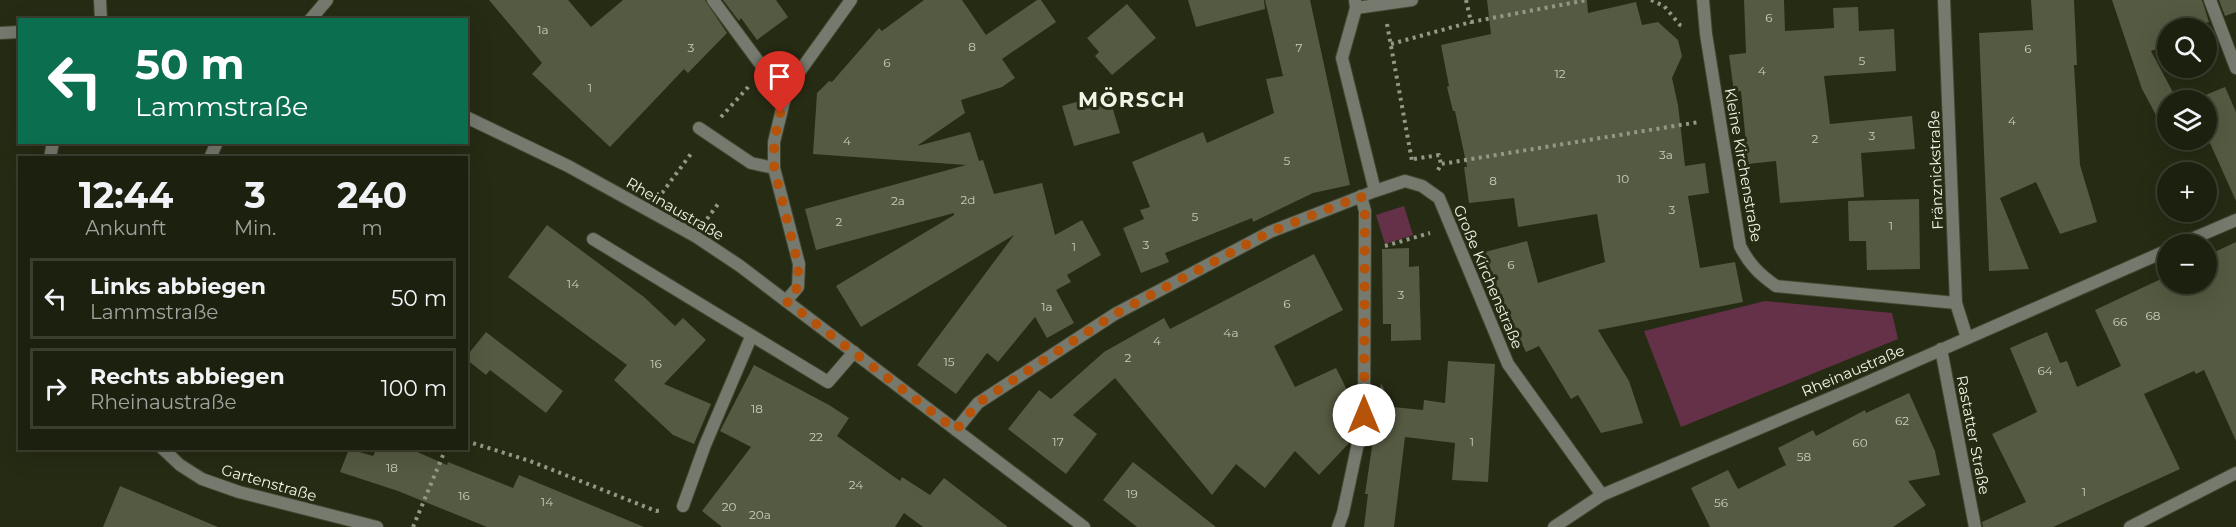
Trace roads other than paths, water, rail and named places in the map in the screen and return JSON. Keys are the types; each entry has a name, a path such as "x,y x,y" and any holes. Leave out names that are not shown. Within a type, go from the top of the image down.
{"street":[{"path":"99,0 101,18"},
{"path":"312,18 327,0"},
{"path":"713,0 764,69 787,89"},
{"path":"786,301 798,287 798,264 774,168 774,142 787,89 851,0"},
{"path":"956,430 978,403 1115,314 1270,232 1375,190 1342,58 1355,4 1383,5 1412,0"},
{"name":"Kleine Kirchenstraße","path":"1703,0 1706,34 1740,246 1748,262 1760,275 1776,286 1956,303"},
{"name":"Fränznickstraße","path":"1944,0 1956,303 1967,338"},
{"path":"2210,0 2236,68"},
{"path":"0,33 18,32"},
{"name":"Rheinaustraße","path":"468,118 568,166 686,231 740,266 1084,527"},
{"path":"703,130 751,163 774,168"},
{"name":"Große Kirchenstraße","path":"1375,190 1405,181 1428,189 1438,198 1508,364 1602,495"},
{"path":"1338,527 1364,415 1365,211 1361,196"},
{"path":"2203,234 2236,220"},
{"path":"592,239 828,382 854,352"},
{"name":"Rheinaustraße","path":"1554,527 1602,495 2157,255"},
{"path":"683,506 705,445 751,337"},
{"name":"Rastatter Straße","path":"1941,350 1975,527"},
{"name":"Gartenstraße","path":"164,450 180,465 202,479 239,492 377,527"},
{"path":"2130,527 2236,473"}],"district":[{"name":"MÖRSCH","path":"1132,100"}]}
